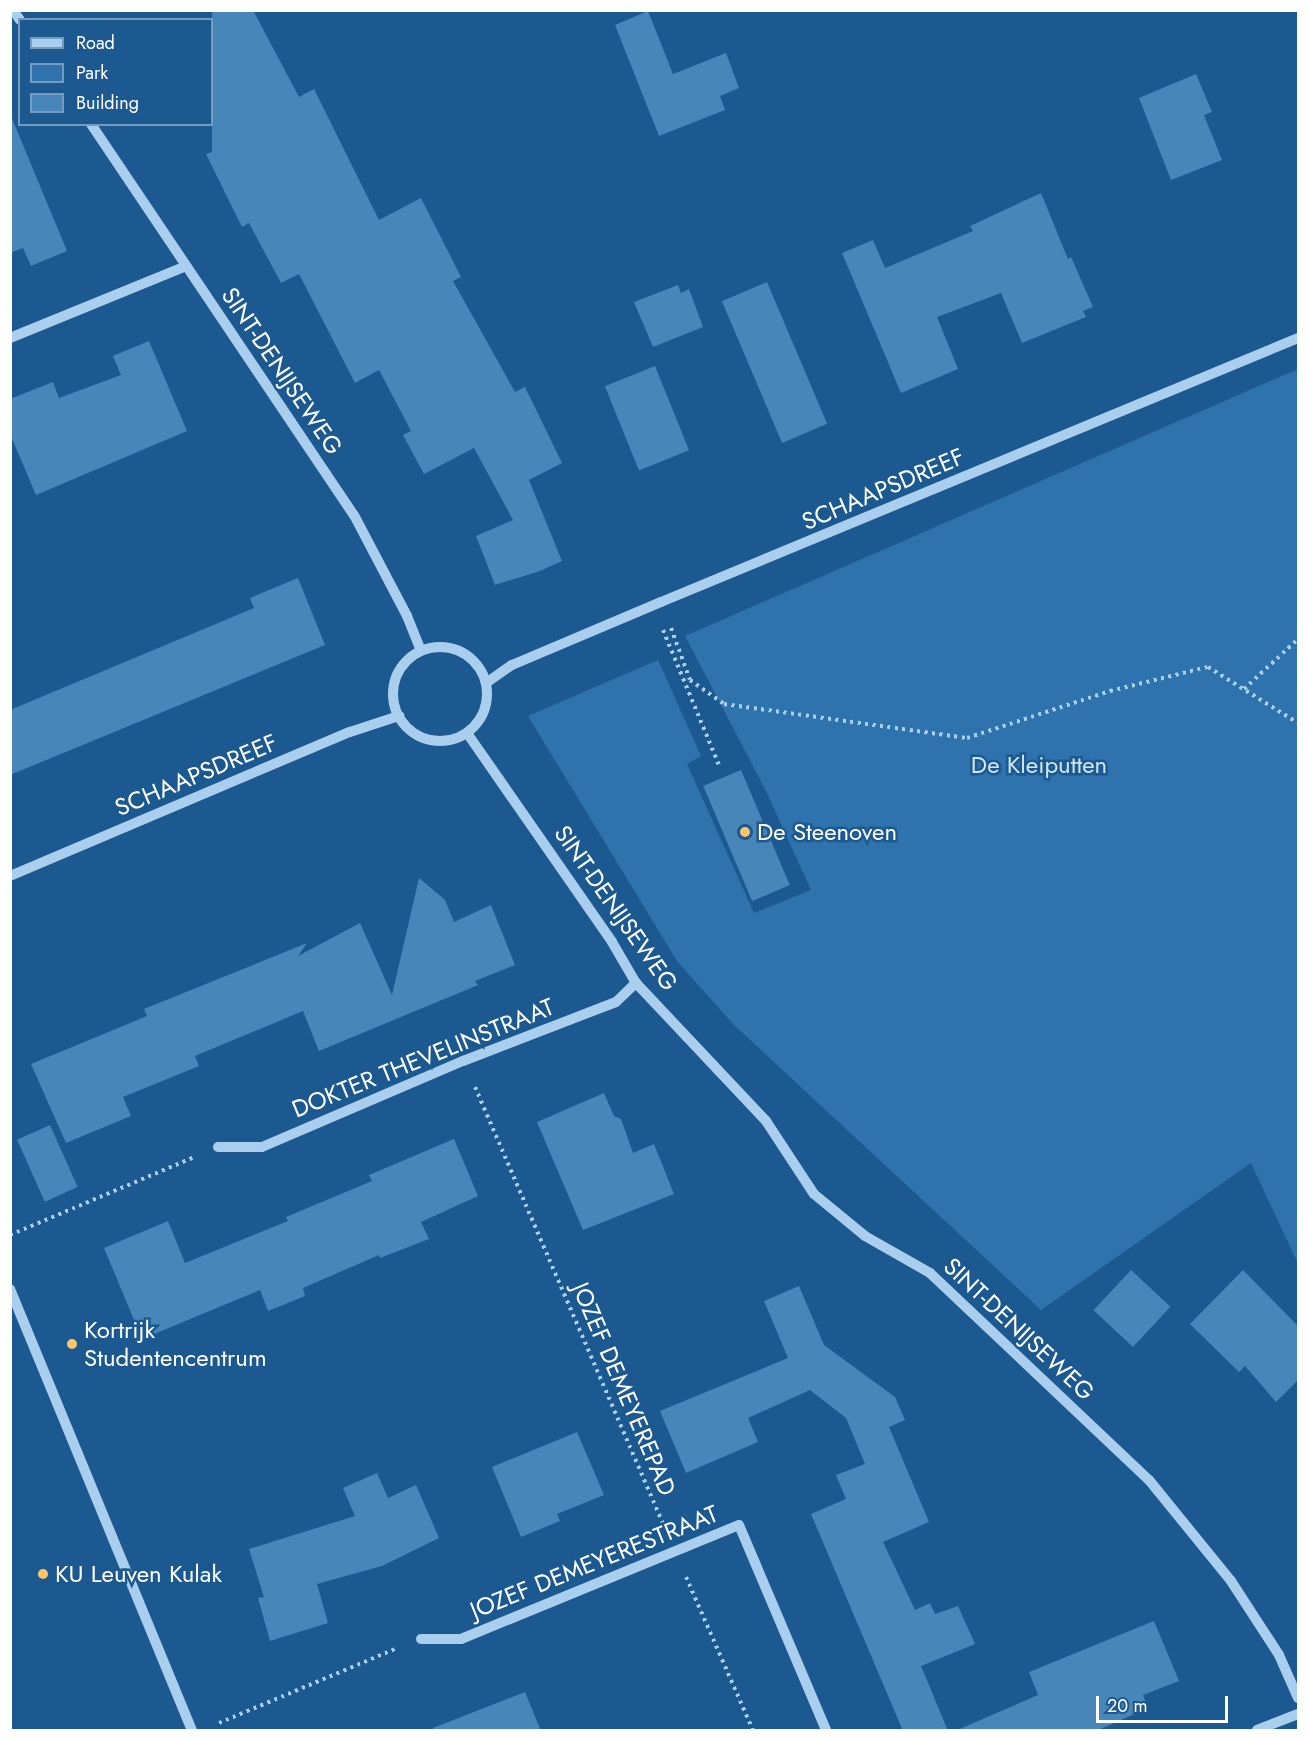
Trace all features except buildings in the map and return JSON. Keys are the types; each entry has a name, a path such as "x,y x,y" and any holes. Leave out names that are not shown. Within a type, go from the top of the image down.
{"street":[{"name":"SINT-DENIJSEWEG","path":"92,126 354,515 411,624 421,651"},
{"path":"10,338 186,266"},
{"name":"SCHAAPSDREEF","path":"486,683 512,665 657,603 1299,338"},
{"path":"435,646 461,652 481,670 486,683 486,707 478,722 467,733 456,738 433,740 411,731 399,716 393,694 397,676 406,661 421,651 435,646"},
{"name":"SCHAAPSDREEF","path":"10,876 350,732 399,716"},
{"name":"SINT-DENIJSEWEG","path":"467,733 612,942 636,983 766,1121 814,1194 865,1236 930,1273 1149,1480 1231,1581 1279,1654 1299,1698"},
{"name":"DOKTER THEVELINSTRAAT","path":"218,1147 262,1147 463,1061 616,1002 636,983"},
{"path":"10,1289 192,1731"},
{"name":"JOZEF DEMEYERESTRAAT","path":"421,1639 461,1639 740,1525 826,1731"},
{"path":"1257,1731 1299,1714"}],"path":[{"path":"657,603 690,680 724,704 967,738 1110,691 1208,667 1299,723"},
{"path":"657,603 719,765"},
{"path":"1244,690 1299,639"},
{"name":"JOZEF DEMEYEREPAD","path":"463,1061 753,1731"},
{"path":"10,1235 218,1147"},
{"path":"209,1727 421,1639"}],"green space":[{"name":"De Kleiputten","path":"1298,369 1298,1264 1251,1163 1041,1310 734,1025 677,961 528,716 658,660 701,756 687,764 754,913 811,890 766,791 685,636"}],"place":[{"name":"De Steenoven","path":"745,832"},
{"name":"Kortrijk Studentencentrum","path":"72,1344"},
{"name":"KU Leuven Kulak","path":"43,1574"}]}
